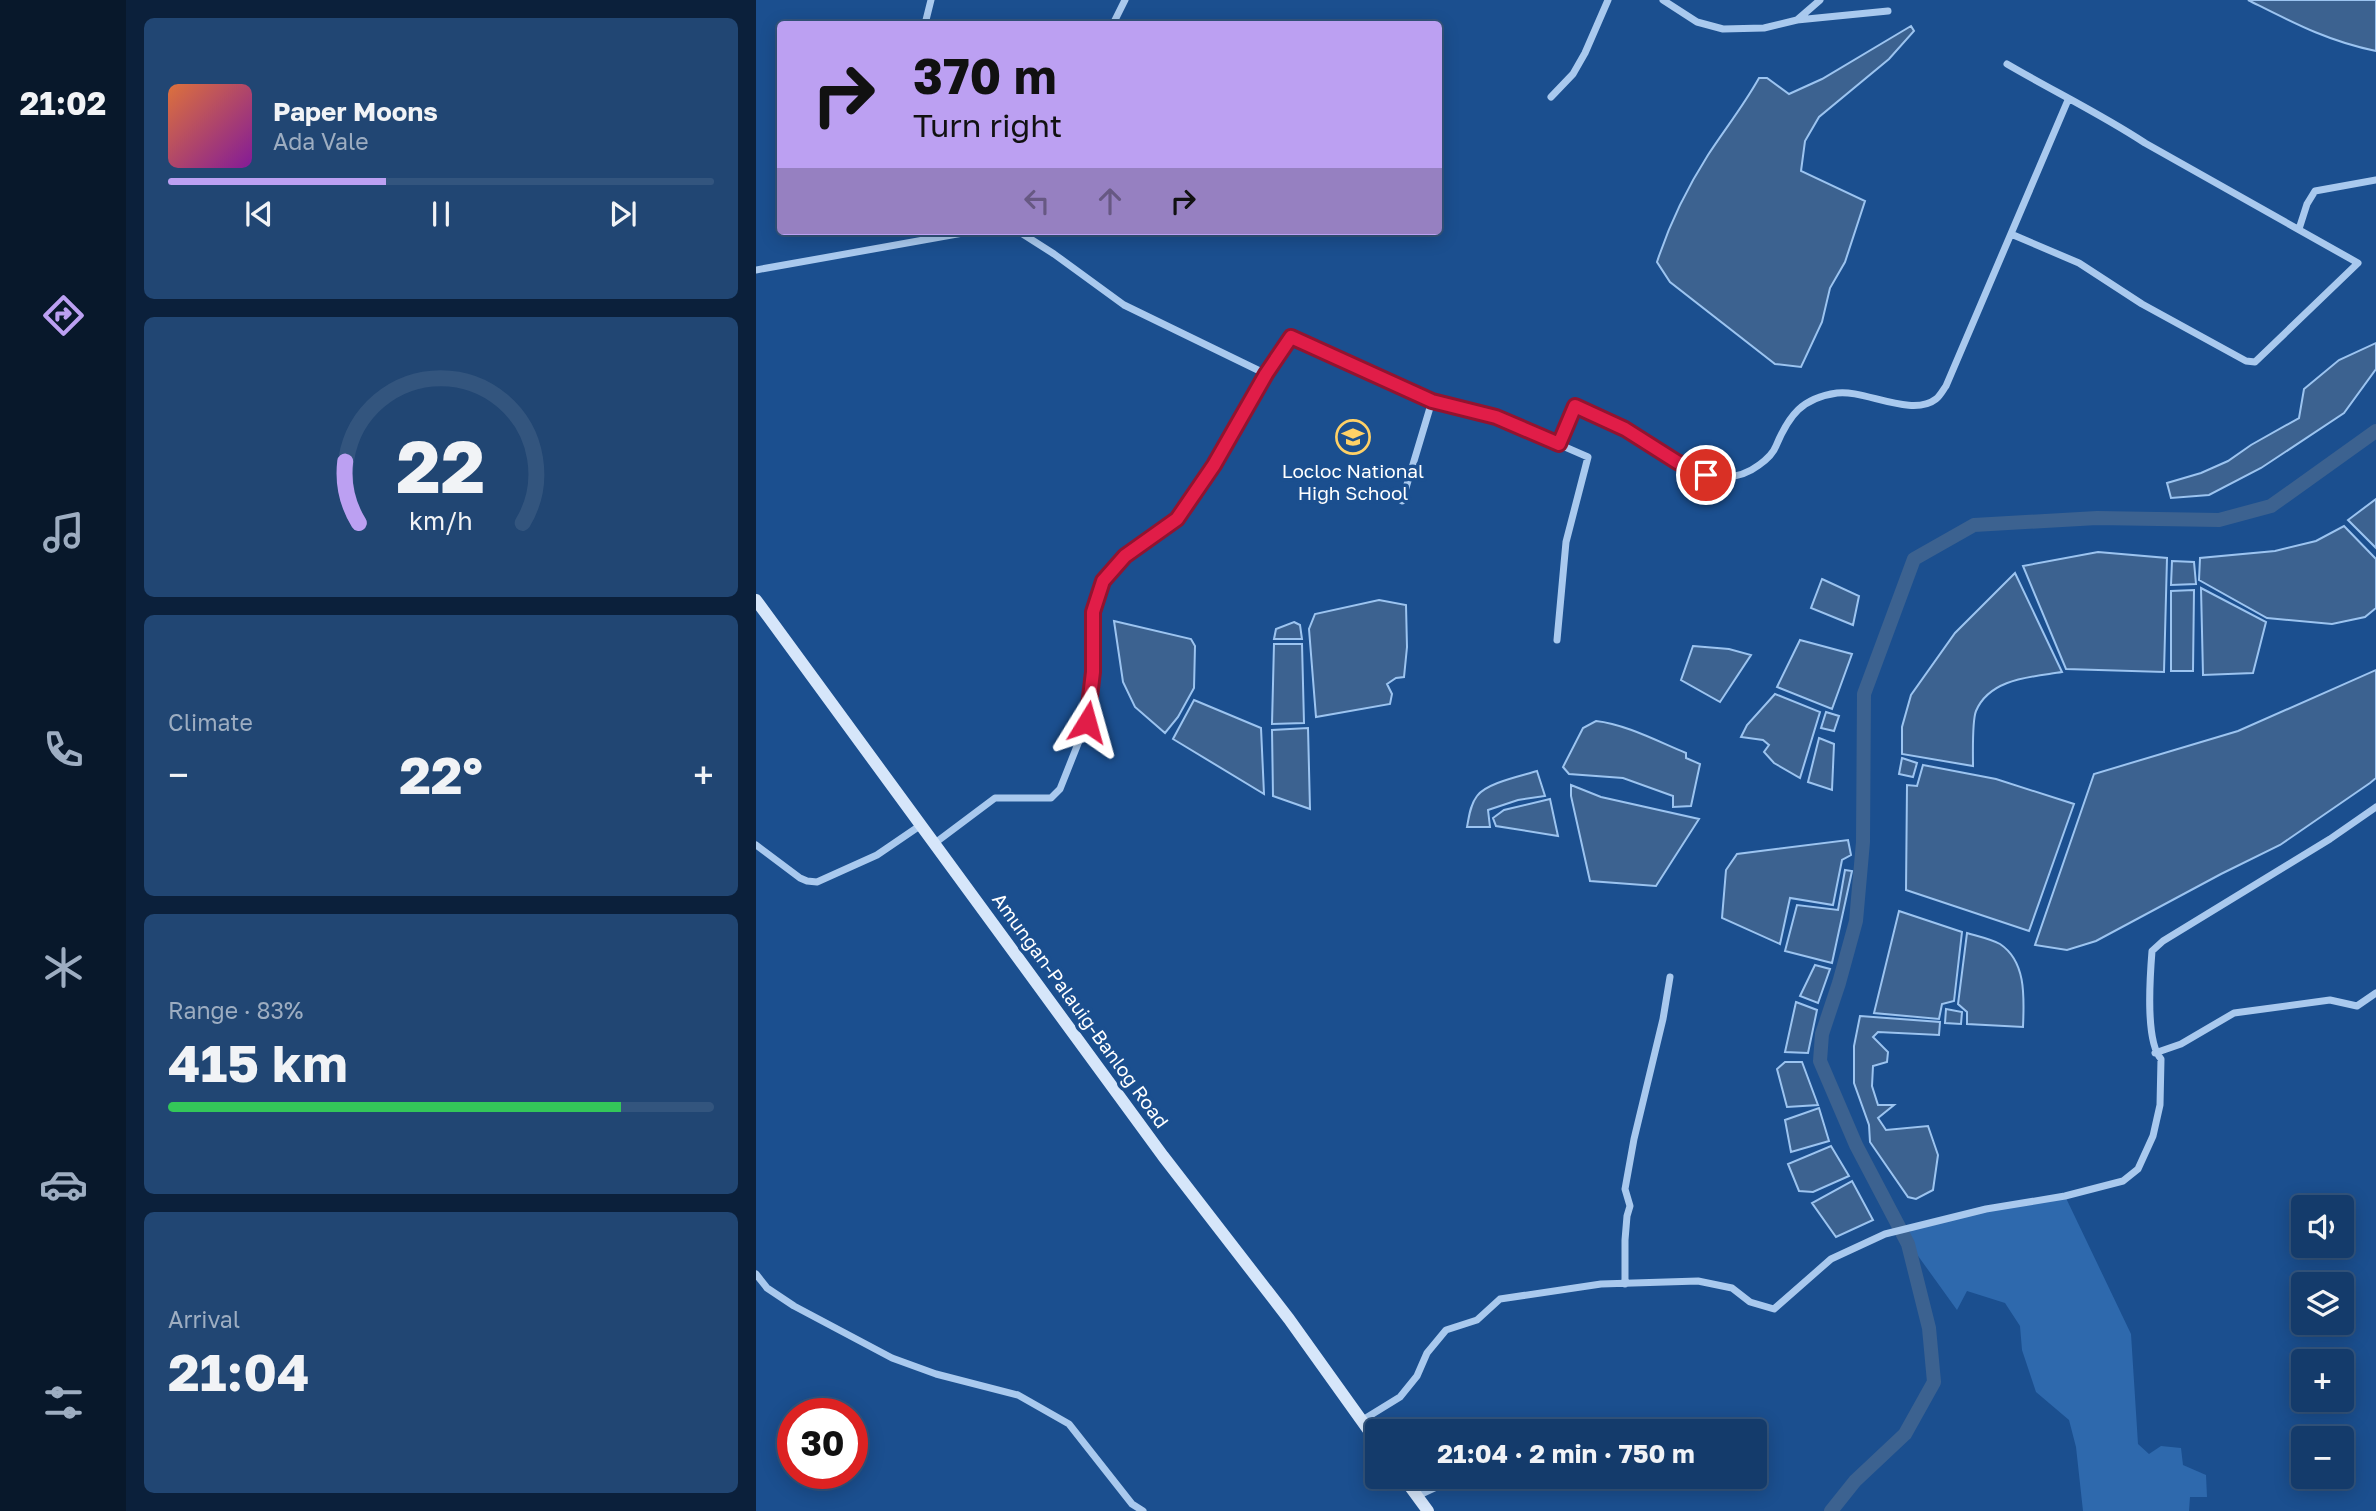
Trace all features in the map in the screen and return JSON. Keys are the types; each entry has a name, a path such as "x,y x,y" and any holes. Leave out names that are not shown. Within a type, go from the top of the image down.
{"main road":[{"name":"Amungan-Palauig-Banlog Road","path":"756,600 1156,1146 1289,1319 1365,1426"},
{"path":"1412,1489 1428,1511"}],"street":[{"path":"926,21 931,0"},
{"path":"1114,21 1125,0"},
{"path":"1551,97 1573,74 1608,0"},
{"path":"1664,0 1697,22 1723,29 1764,28 1797,20 1888,11"},
{"path":"1797,20 1820,0"},
{"path":"2007,64 2358,262 2255,362 2246,361 2142,304 2079,263 2011,234"},
{"path":"1559,444 1575,406 1625,429 1677,462 1706,475 1746,475 1774,452 1795,411 1813,398 1845,392 1910,406 1934,400 1946,386 2068,100"},
{"path":"2299,229 2307,204 2315,191 2376,180"},
{"path":"756,270 928,235"},
{"path":"1024,235 1124,305 1266,374"},
{"path":"935,843 995,797 1051,798 1060,789 1087,722 1093,672 1093,612 1103,581 1125,556 1177,519 1214,465 1266,374 1291,337 1432,401 1496,417 1588,457 1566,542 1557,640"},
{"path":"1402,501 1432,401"},
{"path":"1361,1421 1400,1397 1417,1376 1427,1353 1446,1330 1477,1320 1500,1299 1601,1284 1698,1281 1732,1288 1750,1302 1774,1309 1831,1259 1885,1234 1986,1209 2065,1196 2123,1181 2137,1169 2153,1136 2160,1105 2161,1059 2155,1053 2150,1016 2152,951 2163,941 2330,839 2376,807"},
{"path":"756,845 800,878 817,882 877,855 921,825"},
{"path":"1625,1284 1625,1240 1630,1206 1625,1189 1670,976"},
{"path":"2155,1053 2181,1044 2234,1013 2330,1000 2357,1006 2376,993"},
{"path":"756,1274 767,1288 793,1307 892,1358 936,1374 1018,1395 1069,1424 1132,1504 1143,1511"},
{"path":"1417,1496 1432,1489"}],"shaded area":[{"path":"2248,0 2376,0 2376,51 2326,36"},
{"path":"1911,26 1914,31 1889,59 1819,117 1805,141 1801,171 1865,201 1845,262 1830,288 1822,322 1801,367 1775,364 1670,282 1657,262 1667,234 1700,168 1759,78 1767,78 1789,94 1822,79"},
{"path":"2376,343 2376,369 2344,413 2261,468 2209,495 2171,498 2167,483 2201,473 2228,461 2299,418 2304,389 2339,360"},
{"path":"2376,499 2376,548 2348,520"},
{"path":"2344,526 2376,559 2376,608 2365,617 2332,624 2267,618 2199,580 2200,558 2275,551 2316,541"},
{"path":"2098,552 2167,558 2164,672 2066,669 2023,566"},
{"path":"2172,561 2194,562 2196,584 2171,585"},
{"path":"2015,573 2062,672 2001,685 1982,700 1975,716 1973,766 1902,754 1902,727 1911,695 1955,633"},
{"path":"1822,579 1859,596 1853,625 1811,608"},
{"path":"2201,588 2266,622 2253,673 2203,675"},
{"path":"2194,590 2193,671 2171,671 2171,591"},
{"path":"1379,600 1406,605 1407,647 1404,677 1396,678 1387,684 1392,694 1390,704 1316,717 1309,629 1315,614"},
{"path":"1114,621 1191,639 1195,646 1194,688 1178,717 1165,733 1135,707 1123,682"},
{"path":"1294,622 1300,625 1302,639 1274,639 1276,629"},
{"path":"1800,640 1852,654 1832,709 1777,687"},
{"path":"1274,644 1302,644 1304,723 1272,724"},
{"path":"1693,646 1729,649 1751,655 1720,702 1681,680"},
{"path":"2376,670 2376,778 2370,783 2280,845 2096,941 2067,950 2035,945 2094,774 2238,731"},
{"path":"1775,694 1820,712 1800,778 1774,763 1764,752 1769,745 1763,740 1741,737 1747,725"},
{"path":"1194,700 1261,728 1264,794 1173,739"},
{"path":"1826,712 1839,716 1834,731 1821,728"},
{"path":"1596,721 1642,734 1686,753 1686,758 1700,764 1691,806 1673,807 1673,796 1623,778 1569,774 1563,767 1583,728"},
{"path":"1308,728 1310,809 1273,796 1272,730"},
{"path":"1819,738 1834,744 1832,790 1808,782"},
{"path":"1902,758 1917,763 1913,777 1899,774"},
{"path":"1923,765 1996,779 2074,804 2029,931 1906,890 1907,785 1917,786"},
{"path":"1537,771 1545,796 1518,800 1488,810 1490,827 1467,827 1473,803 1482,791 1504,780"},
{"path":"1571,785 1601,797 1699,819 1656,886 1590,881 1571,796"},
{"path":"1550,799 1558,836 1496,826 1493,818 1504,810"},
{"path":"1848,840 1851,855 1842,860 1833,905 1790,898 1780,944 1722,918 1726,870 1737,854"},
{"path":"1845,870 1852,871 1832,963 1785,951 1797,905 1838,910"},
{"path":"1899,911 1962,932 1954,1001 1942,1004 1939,1019 1874,1013"},
{"path":"1967,933 2000,944 2015,961 2022,982 2023,1027 1967,1024 1967,1012 1958,1004"},
{"path":"1815,965 1830,969 1818,1003 1800,996"},
{"path":"1796,1002 1817,1010 1808,1053 1785,1052"},
{"path":"1946,1009 1962,1012 1961,1024 1945,1023"},
{"path":"1860,1016 1940,1022 1939,1035 1878,1032 1873,1037 1888,1052 1887,1062 1873,1066 1872,1086 1878,1105 1894,1105 1878,1118 1886,1130 1928,1126 1938,1155 1933,1190 1916,1199 1908,1197 1870,1142 1869,1125 1854,1083 1854,1046"},
{"path":"1785,1062 1802,1062 1818,1105 1787,1107 1777,1069"},
{"path":"1819,1108 1829,1141 1791,1152 1785,1120"},
{"path":"1831,1146 1849,1176 1813,1192 1799,1191 1788,1164"},
{"path":"1852,1181 1873,1220 1836,1237 1812,1203"},
{"path":"2065,1196 2131,1334 2138,1444 2149,1454 2161,1446 2181,1448 2183,1465 2206,1475 2207,1497 2190,1497 2189,1511 2083,1511 2076,1447 2069,1420 2036,1392 2022,1350 2020,1326 2005,1303 1967,1291 1957,1310 1903,1235 1925,1224"}],"waterway":[{"path":"1831,1511 1855,1481 1905,1434 1934,1382 1929,1328 1908,1244 1856,1145 1820,1061 1822,1034 1856,921 1863,842 1864,694 1914,559 1974,525 2097,518 2219,520 2271,506 2376,431"}],"place":[{"name":"Locloc National High School","path":"1353,437"}],"route":[{"path":"1087,722 1093,672 1093,612 1103,581 1125,556 1177,519 1214,465 1266,374 1291,337 1432,401 1496,417 1559,444 1575,406 1625,429 1677,462 1706,475"}]}
